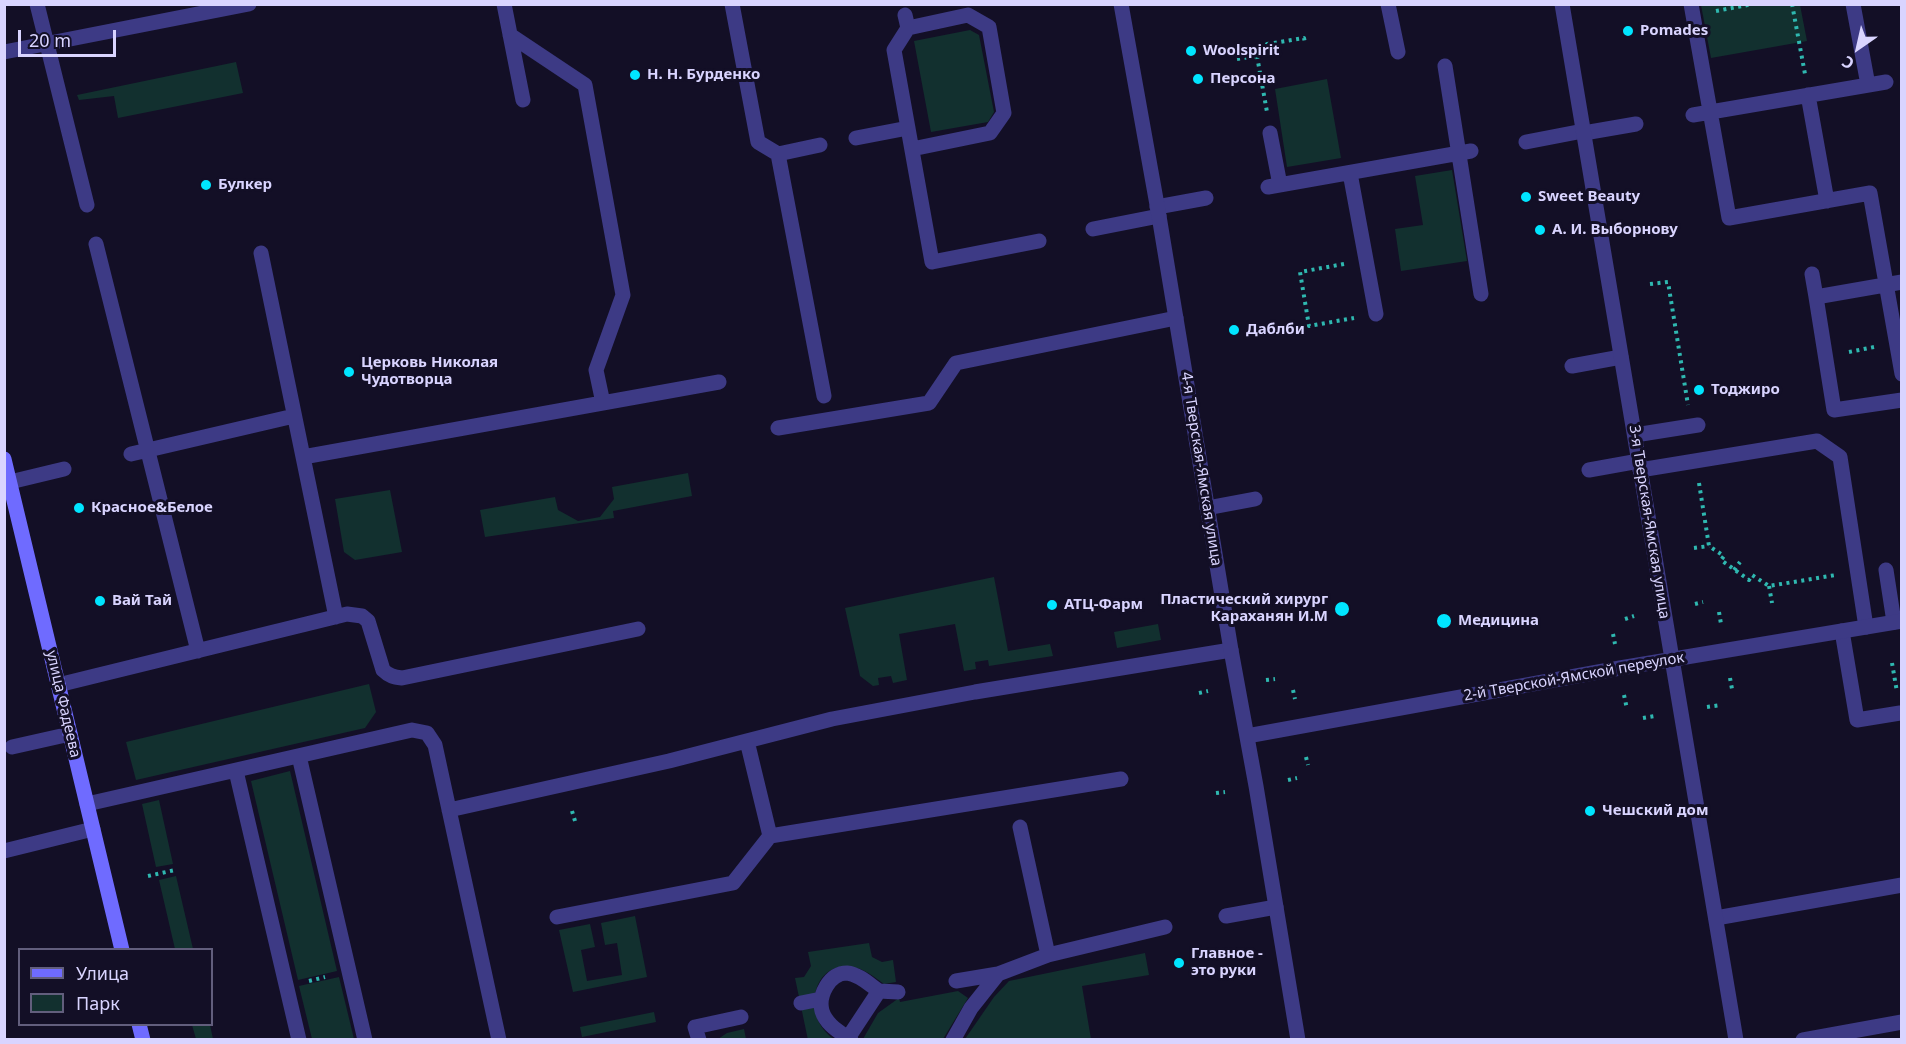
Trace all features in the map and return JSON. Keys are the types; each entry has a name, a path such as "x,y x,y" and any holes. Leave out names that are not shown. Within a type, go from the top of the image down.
{"street":[{"path":"37,4 87,205"},
{"path":"4,52 249,4"},
{"path":"504,4 523,100"},
{"path":"732,4 759,142 778,154 820,145"},
{"name":"4-я Тверская-Ямская улица","path":"1121,4 1299,1040"},
{"path":"1388,4 1398,52"},
{"name":"3-я Тверская-Ямская улица","path":"1562,4 1736,1040"},
{"path":"1854,4 1868,85"},
{"path":"1692,10 1729,218 1870,194 1902,374"},
{"path":"912,149 990,133 1004,113 989,27 968,15 906,21 894,51 932,262 1040,241"},
{"path":"510,35 585,86 623,295 596,370 603,403"},
{"path":"1445,66 1465,152 1481,294"},
{"path":"1693,115 1886,82"},
{"path":"1808,95 1827,201"},
{"path":"1526,142 1636,124"},
{"path":"856,138 908,128"},
{"path":"1270,133 1274,186 1465,152"},
{"path":"778,154 824,396"},
{"path":"1350,173 1376,314"},
{"path":"1093,230 1206,198"},
{"path":"96,244 198,651"},
{"path":"261,253 336,617"},
{"path":"1812,274 1834,410 1902,400"},
{"path":"1816,297 1902,282"},
{"path":"778,428 929,403 956,363 1176,318"},
{"path":"1572,366 1621,357"},
{"path":"303,457 719,382"},
{"path":"131,454 294,416"},
{"path":"1635,435 1695,425"},
{"path":"1589,470 1695,461 1817,441 1840,457 1866,627"},
{"name":"улица Фадеева","path":"4,459 122,948"},
{"path":"10,482 64,469"},
{"path":"1207,508 1255,499"},
{"path":"1886,570 1898,622"},
{"path":"58,685 355,614 368,621 383,670 388,675 402,678 638,629"},
{"name":"2-й Тверской-Ямской переулок","path":"1247,736 1672,659 1898,622"},
{"path":"1842,631 1857,720 1900,713"},
{"path":"449,810 832,719 975,692 1231,650"},
{"path":"87,804 412,730 427,732 435,745 499,1040"},
{"path":"12,747 70,734"},
{"path":"747,741 770,836"},
{"path":"299,756 365,1040"},
{"path":"236,771 299,1040"},
{"path":"556,917 733,883 770,836 1121,779"},
{"path":"1020,827 1048,955"},
{"path":"4,851 93,829"},
{"path":"1716,918 1902,885"},
{"path":"1226,916 1276,907"},
{"path":"956,981 998,974 1048,955 1165,927"},
{"path":"879,991 849,1039 827,1021 822,1011 821,999 825,987 831,980 846,973 858,977 879,991 898,992"},
{"path":"953,1040 971,1008 998,974"},
{"path":"801,1004 821,999"},
{"path":"699,1040 695,1027 741,1017"},
{"path":"1803,1040 1902,1022"}],"path":[{"path":"1692,10 1754,4"},
{"path":"1792,4 1808,95"},
{"path":"1238,59 1263,56 1267,44 1304,38 1305,43"},
{"path":"1257,56 1270,133"},
{"path":"1366,260 1300,272 1303,294 1309,326 1376,314"},
{"path":"1650,284 1668,282 1679,350 1695,425"},
{"path":"1826,356 1896,344"},
{"path":"1679,350 1686,349"},
{"path":"1695,461 1709,546"},
{"path":"1694,548 1709,546 1724,556 1721,560 1734,570 1749,580 1752,575 1769,586 1857,572"},
{"path":"1734,570 1740,562"},
{"path":"1769,586 1772,603"},
{"path":"1695,604 1703,602"},
{"path":"1719,612 1721,624"},
{"path":"1625,619 1634,616"},
{"path":"1612,634 1615,644"},
{"path":"1730,678 1732,689"},
{"path":"1266,680 1275,679"},
{"path":"1293,690 1295,699"},
{"path":"1199,693 1208,691"},
{"path":"1624,695 1627,709"},
{"path":"1707,707 1721,705"},
{"path":"1643,718 1656,716"},
{"path":"1306,757 1308,765"},
{"path":"1288,780 1297,778"},
{"path":"1216,793 1225,792"},
{"path":"573,811 575,821"},
{"path":"148,876 175,870"},
{"path":"286,987 349,971"}],"green space":[{"path":"1701,5 1800,5 1807,41 1711,58"},
{"path":"970,30 979,35 994,112 988,122 931,132 914,41"},
{"path":"236,62 243,93 118,118 114,96 79,100 77,95"},
{"path":"1327,79 1341,158 1287,167 1275,89"},
{"path":"1452,170 1467,261 1401,271 1395,229 1423,225 1415,176"},
{"path":"688,473 692,496 613,511 614,518 485,537 480,510 555,497 558,510 578,521 600,517 614,499 612,487"},
{"path":"390,490 402,552 355,560 344,552 335,499"},
{"path":"994,577 1008,651 1050,644 1053,656 989,666 988,660 975,662 976,669 964,671 955,624 899,634 907,680 893,683 891,676 878,678 879,685 873,686 860,676 845,608"},
{"path":"1158,624 1161,640 1117,648 1114,632"},
{"path":"369,684 376,712 365,728 136,780 126,742"},
{"path":"290,771 337,971 298,980 251,781"},
{"path":"159,800 173,864 156,867 142,804"},
{"path":"176,876 193,948 175,948 159,880"},
{"path":"635,916 647,977 573,992 559,930 590,924 595,947 581,950 587,981 622,975 617,943 605,945 601,923"},
{"path":"869,943 872,957 882,962 893,960 896,982 884,984 865,971 851,967 838,967 827,973 820,981 815,1005 817,1018 834,1039 808,1040 795,978 804,977 811,966 808,952"},
{"path":"1145,953 1149,975 1082,986 1091,1039 965,1039 994,997 1009,981"},
{"path":"339,977 354,1039 312,1039 299,986"},
{"path":"958,991 968,998 943,1039 863,1039 878,1013 899,998 900,1002"},
{"path":"654,1012 656,1022 582,1037 580,1027"},
{"path":"192,1026 210,1026 213,1039 196,1039"},
{"path":"744,1029 746,1039 718,1039 727,1033"}],"place":[{"name":"Pomades","path":"1628,31"},
{"name":"Woolspirit","path":"1191,51"},
{"name":"Н. Н. Бурденко","path":"635,75"},
{"name":"Персона","path":"1198,79"},
{"name":"Булкер","path":"206,185"},
{"name":"Sweet Beauty","path":"1526,197"},
{"name":"А. И. Выборнову","path":"1540,230"},
{"name":"Даблби","path":"1234,330"},
{"name":"Церковь Николая Чудотворца","path":"349,372"},
{"name":"Тоджиро","path":"1699,390"},
{"name":"Красное&Белое","path":"79,508"},
{"name":"Вай Тай","path":"100,601"},
{"name":"АТЦ-Фарм","path":"1052,605"},
{"name":"Пластический хирург Караханян И.М","path":"1342,609"},
{"name":"Медицина","path":"1444,621"},
{"name":"Чешский дом","path":"1590,811"},
{"name":"Главное - это руки","path":"1179,963"}]}
